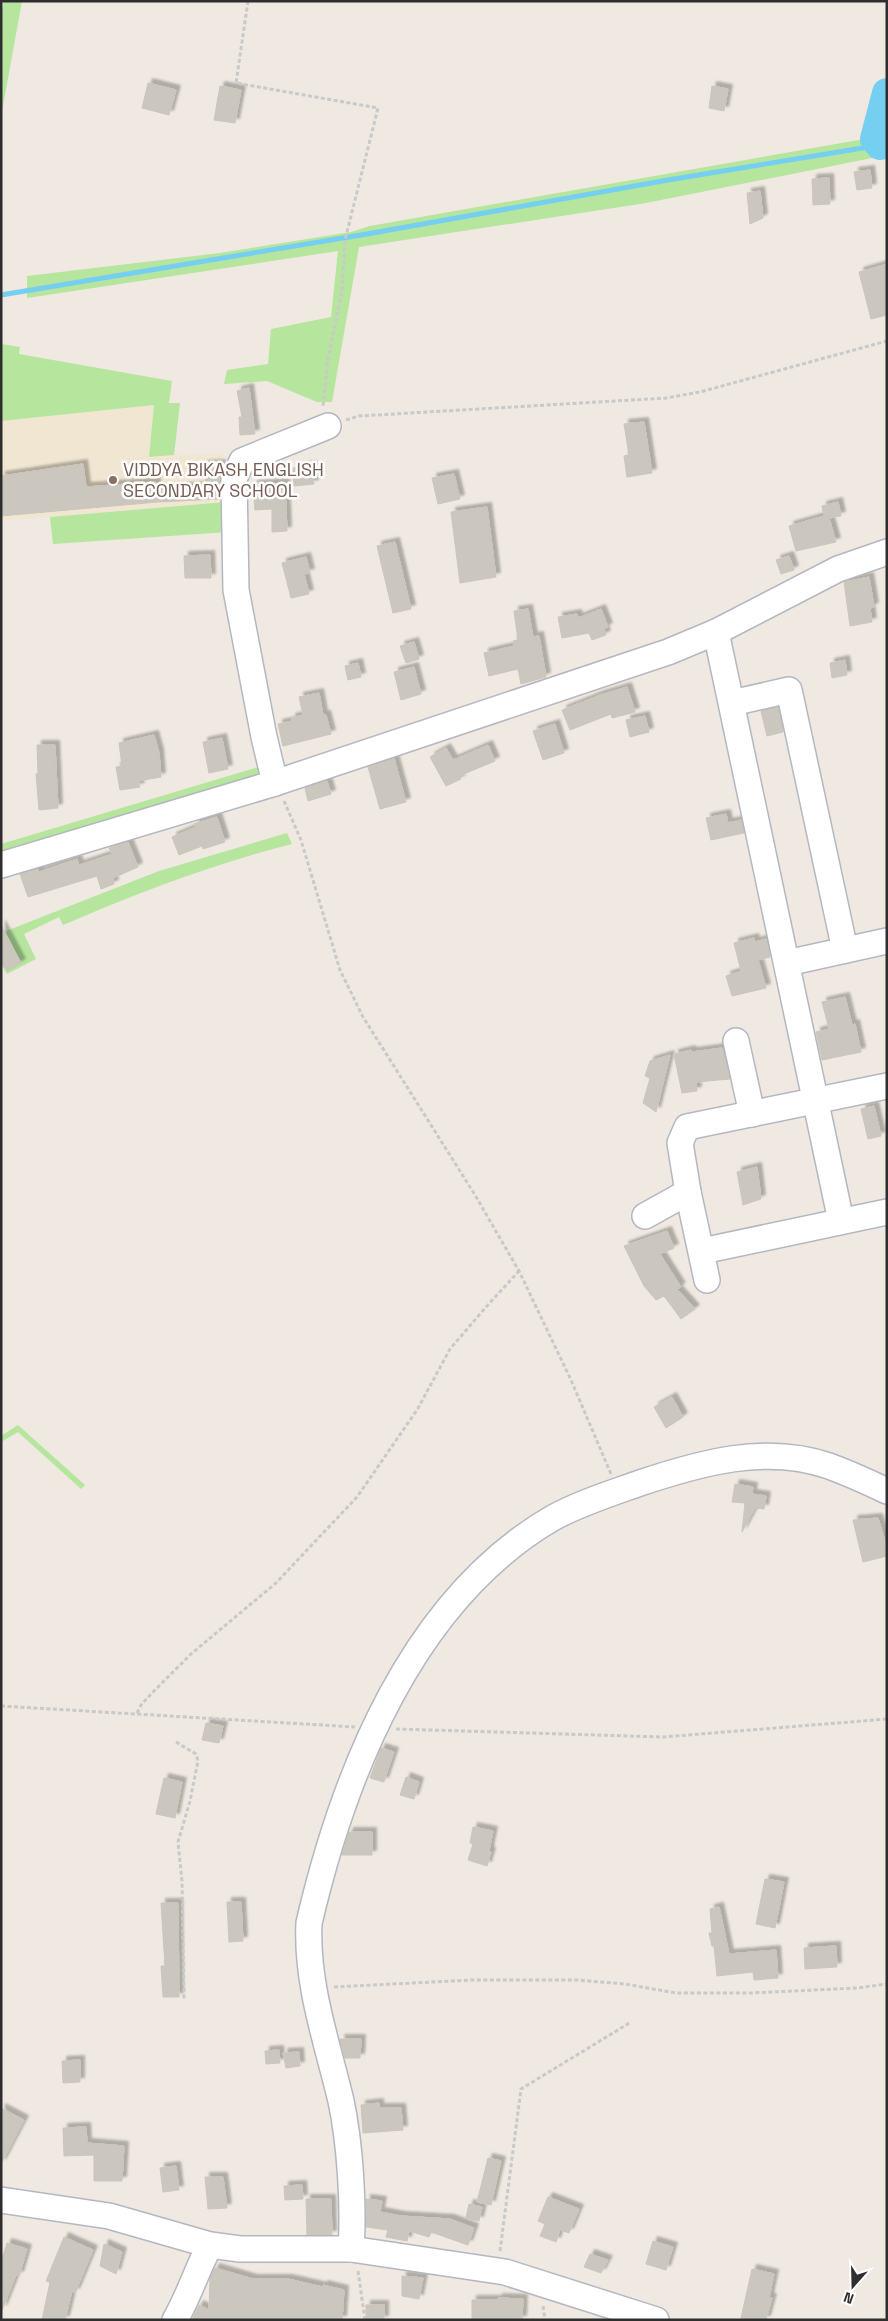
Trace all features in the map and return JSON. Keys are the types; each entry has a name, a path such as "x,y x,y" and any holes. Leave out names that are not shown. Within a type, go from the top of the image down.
{"street":[{"path":"276,783 264,737 236,590 234,479 242,461 324,427"},
{"path":"1,866 276,783 659,655 716,632 838,569 887,552"},
{"path":"716,632 841,1221"},
{"path":"732,703 789,690 845,950"},
{"path":"786,963 887,941"},
{"path":"736,1041 752,1114"},
{"path":"707,1280 688,1192 680,1143 687,1127 887,1086"},
{"path":"645,1216 688,1192"},
{"path":"702,1251 887,1212"},
{"path":"351,2249 353,2222 345,2129 313,1991 308,1938 313,1905 341,1810 374,1728 404,1671 462,1590 503,1552 552,1519 618,1490 677,1470 718,1460 771,1456 803,1459 828,1466 887,1490"},
{"path":"1,2200 109,2216 210,2245 240,2249 351,2249 497,2271 656,2320"},
{"path":"176,2320 201,2261 210,2245"}],"path":[{"path":"248,1 236,83 378,108 345,240 342,291 328,360 324,427 359,416 666,398 700,392 887,341"},
{"path":"276,783 301,840 340,970 363,1017 475,1195 520,1272 572,1380 618,1490"},
{"path":"137,1713 141,1705 191,1654 276,1583 357,1497 417,1410 450,1349 486,1307 520,1272"},
{"path":"1,1706 374,1728 663,1737 887,1719"},
{"path":"176,1742 196,1754 198,1761 190,1801 178,1842 182,1881 184,2000"},
{"path":"313,1991 334,1987 472,1980 577,1980 625,1984 676,1993 751,1993 857,1988 887,1984"},
{"path":"497,2271 521,2089 631,2022"},
{"path":"351,2249 357,2260 365,2320"}],"shaded area":[{"name":"VIDDYA BIKASH ENGLISH SECONDARY SCHOOL","path":"154,405 149,457 223,453 226,502 1,521 1,421"}],"green space":[{"path":"4,1 22,1 1,117 1,17"},
{"path":"887,135 887,155 646,203 359,247 332,402 317,402 267,381 224,384 227,370 268,364 271,329 331,317 338,251 27,298 27,276 220,253 351,232 370,226"},
{"path":"1,344 20,347 19,354 172,381 169,403 180,403 174,455 149,457 154,405 1,421"},
{"path":"226,502 228,532 53,544 50,517"},
{"path":"262,766 258,774 252,777 1,854 1,844"},
{"path":"287,833 292,844 176,880 63,925 59,917 24,934 36,959 7,974 1,964 1,933 159,871"},
{"path":"18,1425 85,1485 81,1489 18,1432 1,1442 1,1436"}],"building":[{"path":"148,83 176,90 169,115 142,108"},
{"path":"220,86 241,90 235,123 214,120"},
{"path":"712,86 728,89 724,111 709,108"},
{"path":"870,170 872,188 857,190 854,172"},
{"path":"829,178 830,204 813,205 812,179"},
{"path":"760,191 763,218 750,224 747,193"},
{"path":"887,264 887,315 871,319 859,272"},
{"path":"249,388 255,434 240,435 239,417 242,417 237,391"},
{"path":"644,422 652,473 627,477 624,456 629,455 624,424"},
{"path":"83,464 86,487 156,482 156,489 206,486 204,465 221,464 220,499 157,502 1,516 1,476"},
{"path":"312,466 314,484 294,486 293,468"},
{"path":"454,474 460,499 438,504 432,478"},
{"path":"285,483 287,531 272,532 272,509 255,510 253,485"},
{"path":"838,502 841,516 829,518 836,542 796,551 789,526 824,516 822,506"},
{"path":"487,507 496,577 460,583 451,512"},
{"path":"395,542 411,609 393,613 377,546"},
{"path":"210,555 211,578 185,578 184,556"},
{"path":"789,556 794,570 781,574 776,560"},
{"path":"306,557 310,573 304,574 309,594 291,598 282,563"},
{"path":"869,577 874,607 870,608 872,622 850,626 844,582"},
{"path":"528,609 533,637 539,636 546,677 521,684 518,669 489,676 484,653 514,646 513,641 518,640 514,611"},
{"path":"601,609 608,627 604,629 606,635 592,640 589,633 562,638 558,617 577,614 578,618"},
{"path":"414,642 419,659 406,663 400,646"},
{"path":"845,660 847,675 832,678 830,663"},
{"path":"358,663 361,677 348,680 345,666"},
{"path":"414,667 421,694 401,700 394,672"},
{"path":"627,687 635,712 612,718 611,714 570,730 562,710"},
{"path":"319,693 323,715 326,715 331,734 283,746 278,724 292,721 291,718 303,715 299,697"},
{"path":"778,707 783,732 767,736 761,711"},
{"path":"645,716 649,732 630,737 626,720"},
{"path":"555,724 564,753 543,760 533,731"},
{"path":"154,735 159,753 161,777 138,781 140,787 120,790 116,767 122,766 119,743"},
{"path":"222,738 228,769 209,773 203,742"},
{"path":"37,745 55,745 58,808 39,810 36,774 38,773"},
{"path":"488,745 495,761 459,776 461,779 446,786 430,757 446,748 453,760"},
{"path":"394,758 406,802 380,809 368,767"},
{"path":"327,781 331,794 308,801 305,788"},
{"path":"726,814 728,823 741,820 744,833 711,840 706,818"},
{"path":"217,817 225,842 203,849 202,846 179,855 172,837 196,827 194,824"},
{"path":"128,842 138,867 113,878 114,884 101,889 97,876 28,897 20,874 38,869 39,872 77,859 79,865 112,854 109,848"},
{"path":"1,925 21,963 7,971 1,961"},
{"path":"754,938 755,942 766,939 770,957 758,960 766,988 732,996 726,976 741,971 734,943"},
{"path":"845,997 852,1025 855,1024 861,1052 822,1060 816,1032 829,1029 822,1002"},
{"path":"722,1048 730,1079 696,1082 697,1091 682,1093 674,1054 691,1050 692,1052"},
{"path":"670,1055 656,1112 643,1103 650,1078 645,1076 650,1061"},
{"path":"874,1106 881,1136 868,1139 861,1109"},
{"path":"757,1167 761,1199 743,1205 737,1172"},
{"path":"667,1231 674,1248 660,1254 681,1287 677,1289 695,1309 681,1319 664,1296 656,1300 644,1286 624,1246"},
{"path":"672,1397 683,1417 666,1428 654,1407"},
{"path":"735,1484 753,1487 752,1494 766,1496 764,1509 755,1508 742,1532 745,1503 732,1502"},
{"path":"878,1518 887,1548 887,1556 863,1562 853,1520"},
{"path":"206,1723 223,1726 219,1743 202,1740"},
{"path":"381,1748 394,1752 384,1782 370,1778"},
{"path":"406,1777 419,1782 414,1799 400,1795"},
{"path":"164,1778 182,1782 175,1818 156,1814"},
{"path":"473,1827 493,1831 489,1851 491,1852 487,1866 468,1860 473,1844 470,1843"},
{"path":"349,1832 372,1832 372,1855 342,1855"},
{"path":"765,1879 784,1882 775,1928 756,1924"},
{"path":"227,1902 241,1902 243,1941 229,1942"},
{"path":"161,1903 178,1903 179,1997 163,1997 161,1966 165,1966"},
{"path":"719,1907 729,1954 776,1950 778,1978 754,1980 753,1972 717,1976 714,1946 712,1946 709,1933 712,1933 710,1909"},
{"path":"836,1946 837,1967 805,1969 804,1948"},
{"path":"340,2039 361,2039 360,2058 345,2058"},
{"path":"279,2050 280,2063 266,2064 265,2051"},
{"path":"299,2052 300,2066 286,2068 283,2053"},
{"path":"80,2060 80,2082 63,2083 62,2061"},
{"path":"379,2103 379,2108 401,2108 403,2130 363,2133 361,2105"},
{"path":"1,2108 24,2120 1,2164"},
{"path":"86,2127 87,2143 124,2146 122,2181 94,2181 94,2155 64,2156 63,2128"},
{"path":"488,2158 501,2161 491,2205 477,2202"},
{"path":"176,2166 179,2190 163,2192 160,2168"},
{"path":"205,2177 223,2177 227,2208 208,2209"},
{"path":"302,2185 303,2199 285,2200 284,2186"},
{"path":"548,2197 579,2209 569,2233 560,2230 556,2242 540,2236 545,2224 538,2221"},
{"path":"306,2199 331,2199 332,2235 307,2235"},
{"path":"366,2199 382,2201 380,2212 401,2216 450,2219 474,2228 468,2245 431,2232 429,2237 409,2231 407,2241 386,2237 388,2230 366,2227"},
{"path":"469,2204 482,2207 479,2221 466,2218"},
{"path":"64,2237 93,2250 75,2293 72,2291 65,2320 42,2320 50,2282 46,2281"},
{"path":"653,2241 673,2247 666,2270 646,2264"},
{"path":"7,2243 27,2249 19,2276 16,2275 2,2310 1,2262"},
{"path":"104,2244 122,2252 116,2274 100,2266"},
{"path":"590,2254 608,2260 601,2273 584,2267"},
{"path":"215,2268 253,2279 288,2279 344,2290 342,2320 192,2320 199,2305 209,2310 210,2278"},
{"path":"752,2269 774,2274 769,2298 772,2298 766,2320 741,2318"},
{"path":"402,2276 423,2278 419,2299 402,2296"},
{"path":"498,2298 523,2299 522,2320 472,2320 472,2300 498,2300"},
{"path":"366,2305 384,2305 384,2320 366,2320"}],"waterway":[{"path":"880,145 875,139 887,93"},
{"path":"1,295 887,144"}],"place":[{"name":"VIDDYA BIKASH ENGLISH SECONDARY SCHOOL","path":"113,480"}]}
